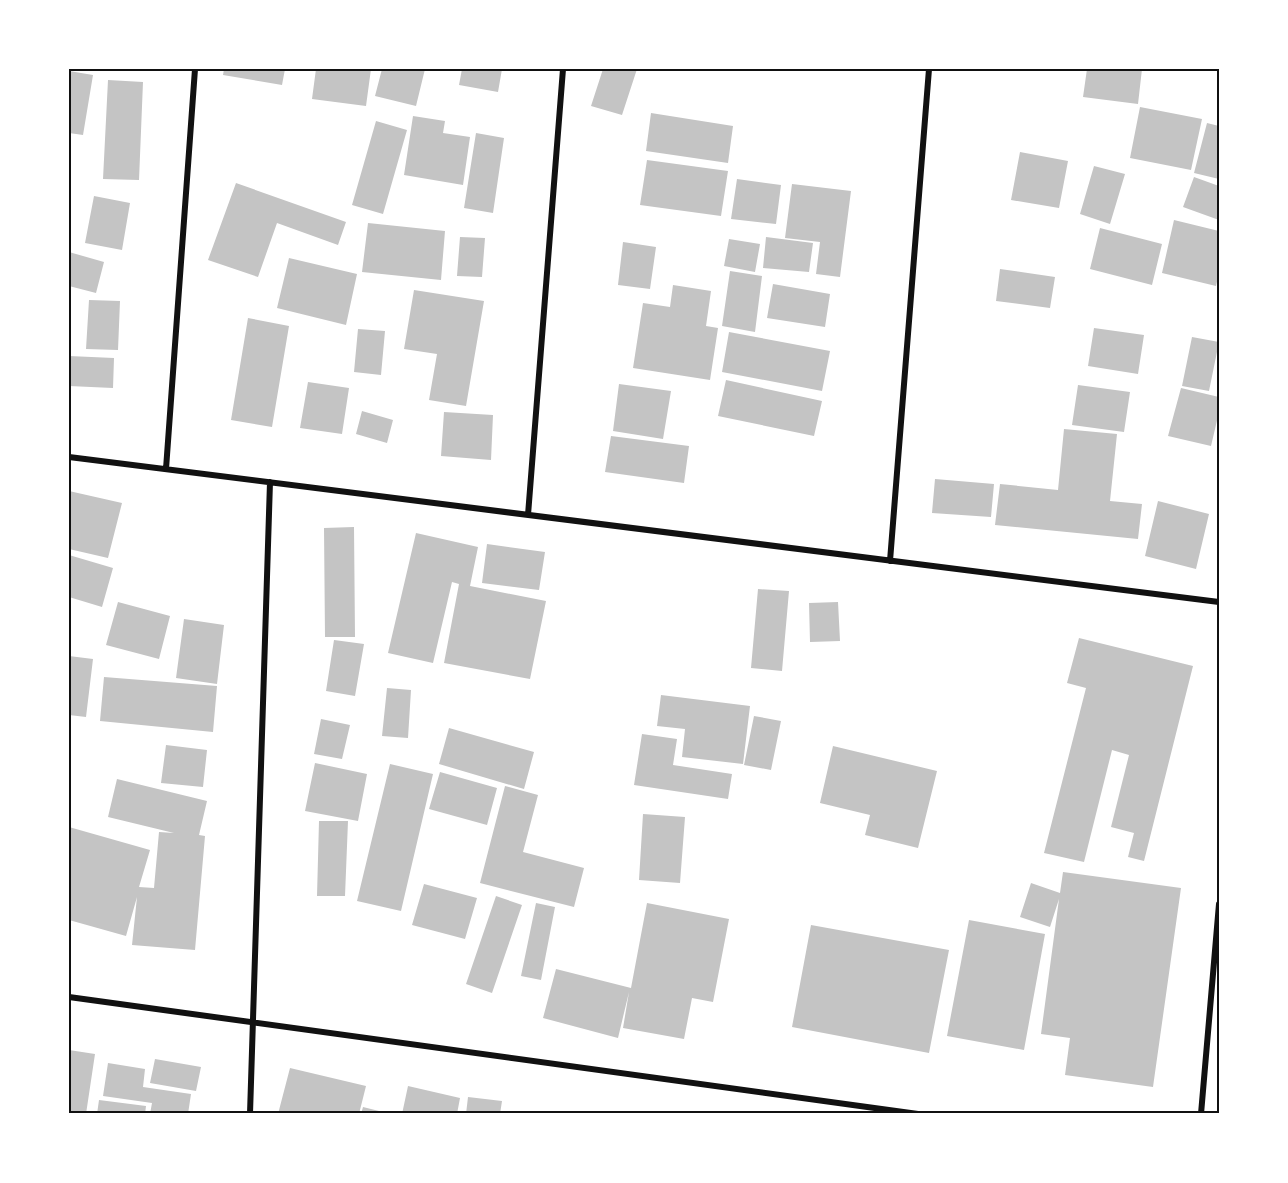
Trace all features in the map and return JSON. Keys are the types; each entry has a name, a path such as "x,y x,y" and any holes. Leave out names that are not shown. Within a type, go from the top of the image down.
{"street":[{"path":"166,469 195,69"},
{"path":"528,515 563,69"},
{"path":"890,561 929,69"},
{"path":"69,457 1219,602"},
{"path":"250,1114 270,482"},
{"path":"1201,1114 1219,904"},
{"path":"69,997 918,1114"}],"building":[{"path":"224,69 285,69 282,85 223,75"},
{"path":"316,69 371,69 366,106 312,99"},
{"path":"382,69 425,69 416,106 375,96"},
{"path":"462,69 502,69 498,92 459,85"},
{"path":"603,69 637,69 622,115 591,106"},
{"path":"1087,69 1142,69 1138,104 1083,97"},
{"path":"69,71 93,75 83,135 69,133"},
{"path":"108,80 143,82 139,180 103,179"},
{"path":"1140,107 1202,119 1191,170 1130,158"},
{"path":"651,113 733,126 728,163 646,151"},
{"path":"413,116 445,121 443,133 470,137 463,185 404,175"},
{"path":"376,121 407,130 383,214 352,205"},
{"path":"1207,123 1219,126 1219,179 1194,173"},
{"path":"476,133 504,138 493,213 464,208"},
{"path":"1020,152 1068,161 1059,208 1011,200"},
{"path":"647,160 728,171 721,216 640,205"},
{"path":"1094,166 1125,174 1110,224 1080,214"},
{"path":"1194,177 1219,186 1219,220 1183,207"},
{"path":"737,179 781,185 776,224 731,219"},
{"path":"236,183 346,222 338,245 277,223 258,277 208,260"},
{"path":"792,184 851,191 840,277 816,274 820,242 785,238"},
{"path":"94,196 130,203 122,250 85,243"},
{"path":"1174,220 1219,231 1219,273 1216,286 1162,273"},
{"path":"368,223 445,231 441,280 362,272"},
{"path":"1100,228 1162,244 1152,285 1090,269"},
{"path":"460,237 485,238 482,277 457,276"},
{"path":"766,237 813,243 809,272 763,268"},
{"path":"729,239 760,244 755,272 724,266"},
{"path":"623,242 656,247 650,289 618,285"},
{"path":"69,252 104,262 96,293 69,286"},
{"path":"289,258 357,274 346,325 277,308"},
{"path":"1000,269 1055,277 1050,308 996,301"},
{"path":"730,271 762,276 755,332 722,326"},
{"path":"773,284 830,294 825,327 767,318"},
{"path":"673,285 711,291 706,326 718,328 710,380 633,368 643,303 670,307"},
{"path":"414,290 484,301 466,406 429,400 437,354 404,349"},
{"path":"89,300 120,301 118,350 86,349"},
{"path":"248,318 289,326 272,427 231,420"},
{"path":"1094,328 1144,335 1138,374 1088,366"},
{"path":"358,329 385,331 381,375 354,372"},
{"path":"729,332 830,351 822,391 722,372"},
{"path":"1192,337 1219,342 1209,391 1182,386"},
{"path":"69,356 114,358 113,388 69,386"},
{"path":"726,380 822,401 814,436 718,416"},
{"path":"308,382 349,388 342,434 300,428"},
{"path":"619,384 671,391 663,439 613,431"},
{"path":"1078,385 1130,392 1124,432 1072,425"},
{"path":"1181,388 1219,397 1219,412 1211,446 1168,436"},
{"path":"362,411 393,420 387,443 356,434"},
{"path":"444,412 493,415 491,460 441,456"},
{"path":"1064,429 1117,434 1110,501 1142,504 1138,539 995,525 1000,484 1058,490"},
{"path":"611,436 689,446 684,483 605,472"},
{"path":"935,479 994,484 991,517 932,513"},
{"path":"69,491 122,503 108,558 69,549"},
{"path":"1158,501 1209,514 1196,569 1145,556"},
{"path":"354,527 355,637 325,637 324,528"},
{"path":"416,533 478,547 470,586 546,601 530,679 444,663 459,584 452,582 433,663 388,653"},
{"path":"487,544 545,552 539,590 482,583"},
{"path":"69,555 113,568 102,607 69,597"},
{"path":"758,589 789,591 782,671 751,668"},
{"path":"118,602 170,616 159,659 106,645"},
{"path":"838,602 840,641 810,642 809,603"},
{"path":"184,619 224,625 217,684 176,678"},
{"path":"1079,638 1193,666 1144,861 1128,857 1134,833 1111,827 1129,755 1112,750 1084,862 1044,853 1086,688 1067,683"},
{"path":"334,640 364,644 355,696 326,691"},
{"path":"69,656 93,659 86,717 69,715"},
{"path":"104,677 217,686 213,732 100,721"},
{"path":"387,688 411,690 408,738 382,736"},
{"path":"661,695 750,706 743,764 682,757 685,729 657,726"},
{"path":"754,716 781,721 771,770 744,765"},
{"path":"321,719 350,725 342,759 314,754"},
{"path":"449,728 534,752 524,789 439,764"},
{"path":"642,734 677,739 673,765 732,774 728,799 634,785"},
{"path":"166,745 207,750 203,787 161,783"},
{"path":"833,746 937,771 918,848 865,835 870,815 820,803"},
{"path":"315,763 367,774 358,821 305,811"},
{"path":"390,764 433,774 401,911 357,901"},
{"path":"440,772 497,788 487,825 429,809"},
{"path":"117,779 207,801 199,835 205,836 195,950 132,945 137,897 126,936 69,920 69,827 150,850 139,887 154,888 159,832 174,833 108,817"},
{"path":"505,786 538,795 523,852 584,868 574,907 480,883"},
{"path":"643,814 685,817 680,883 639,880"},
{"path":"319,821 348,821 345,896 317,896"},
{"path":"1063,872 1181,888 1153,1087 1065,1075 1070,1038 1041,1034 1059,899 1050,927 1020,917 1031,883 1060,893"},
{"path":"424,884 477,898 465,939 412,925"},
{"path":"496,896 522,905 492,993 466,984"},
{"path":"536,903 555,907 541,980 521,976"},
{"path":"647,903 729,919 713,1002 692,998 684,1039 623,1028 629,992 618,1038 543,1018 556,969 631,988"},
{"path":"969,920 1045,934 1024,1050 947,1036"},
{"path":"811,925 949,950 929,1053 792,1027"},
{"path":"69,1050 95,1054 86,1114 69,1114"},
{"path":"155,1059 201,1067 196,1091 150,1083"},
{"path":"108,1063 145,1069 143,1087 191,1094 188,1114 150,1114 152,1103 103,1096"},
{"path":"290,1068 366,1086 359,1114 278,1114"},
{"path":"408,1086 460,1098 457,1114 402,1114"},
{"path":"468,1097 502,1101 500,1114 466,1114"},
{"path":"99,1100 146,1106 145,1114 97,1114"},
{"path":"363,1107 387,1113 387,1114 361,1114"}]}
